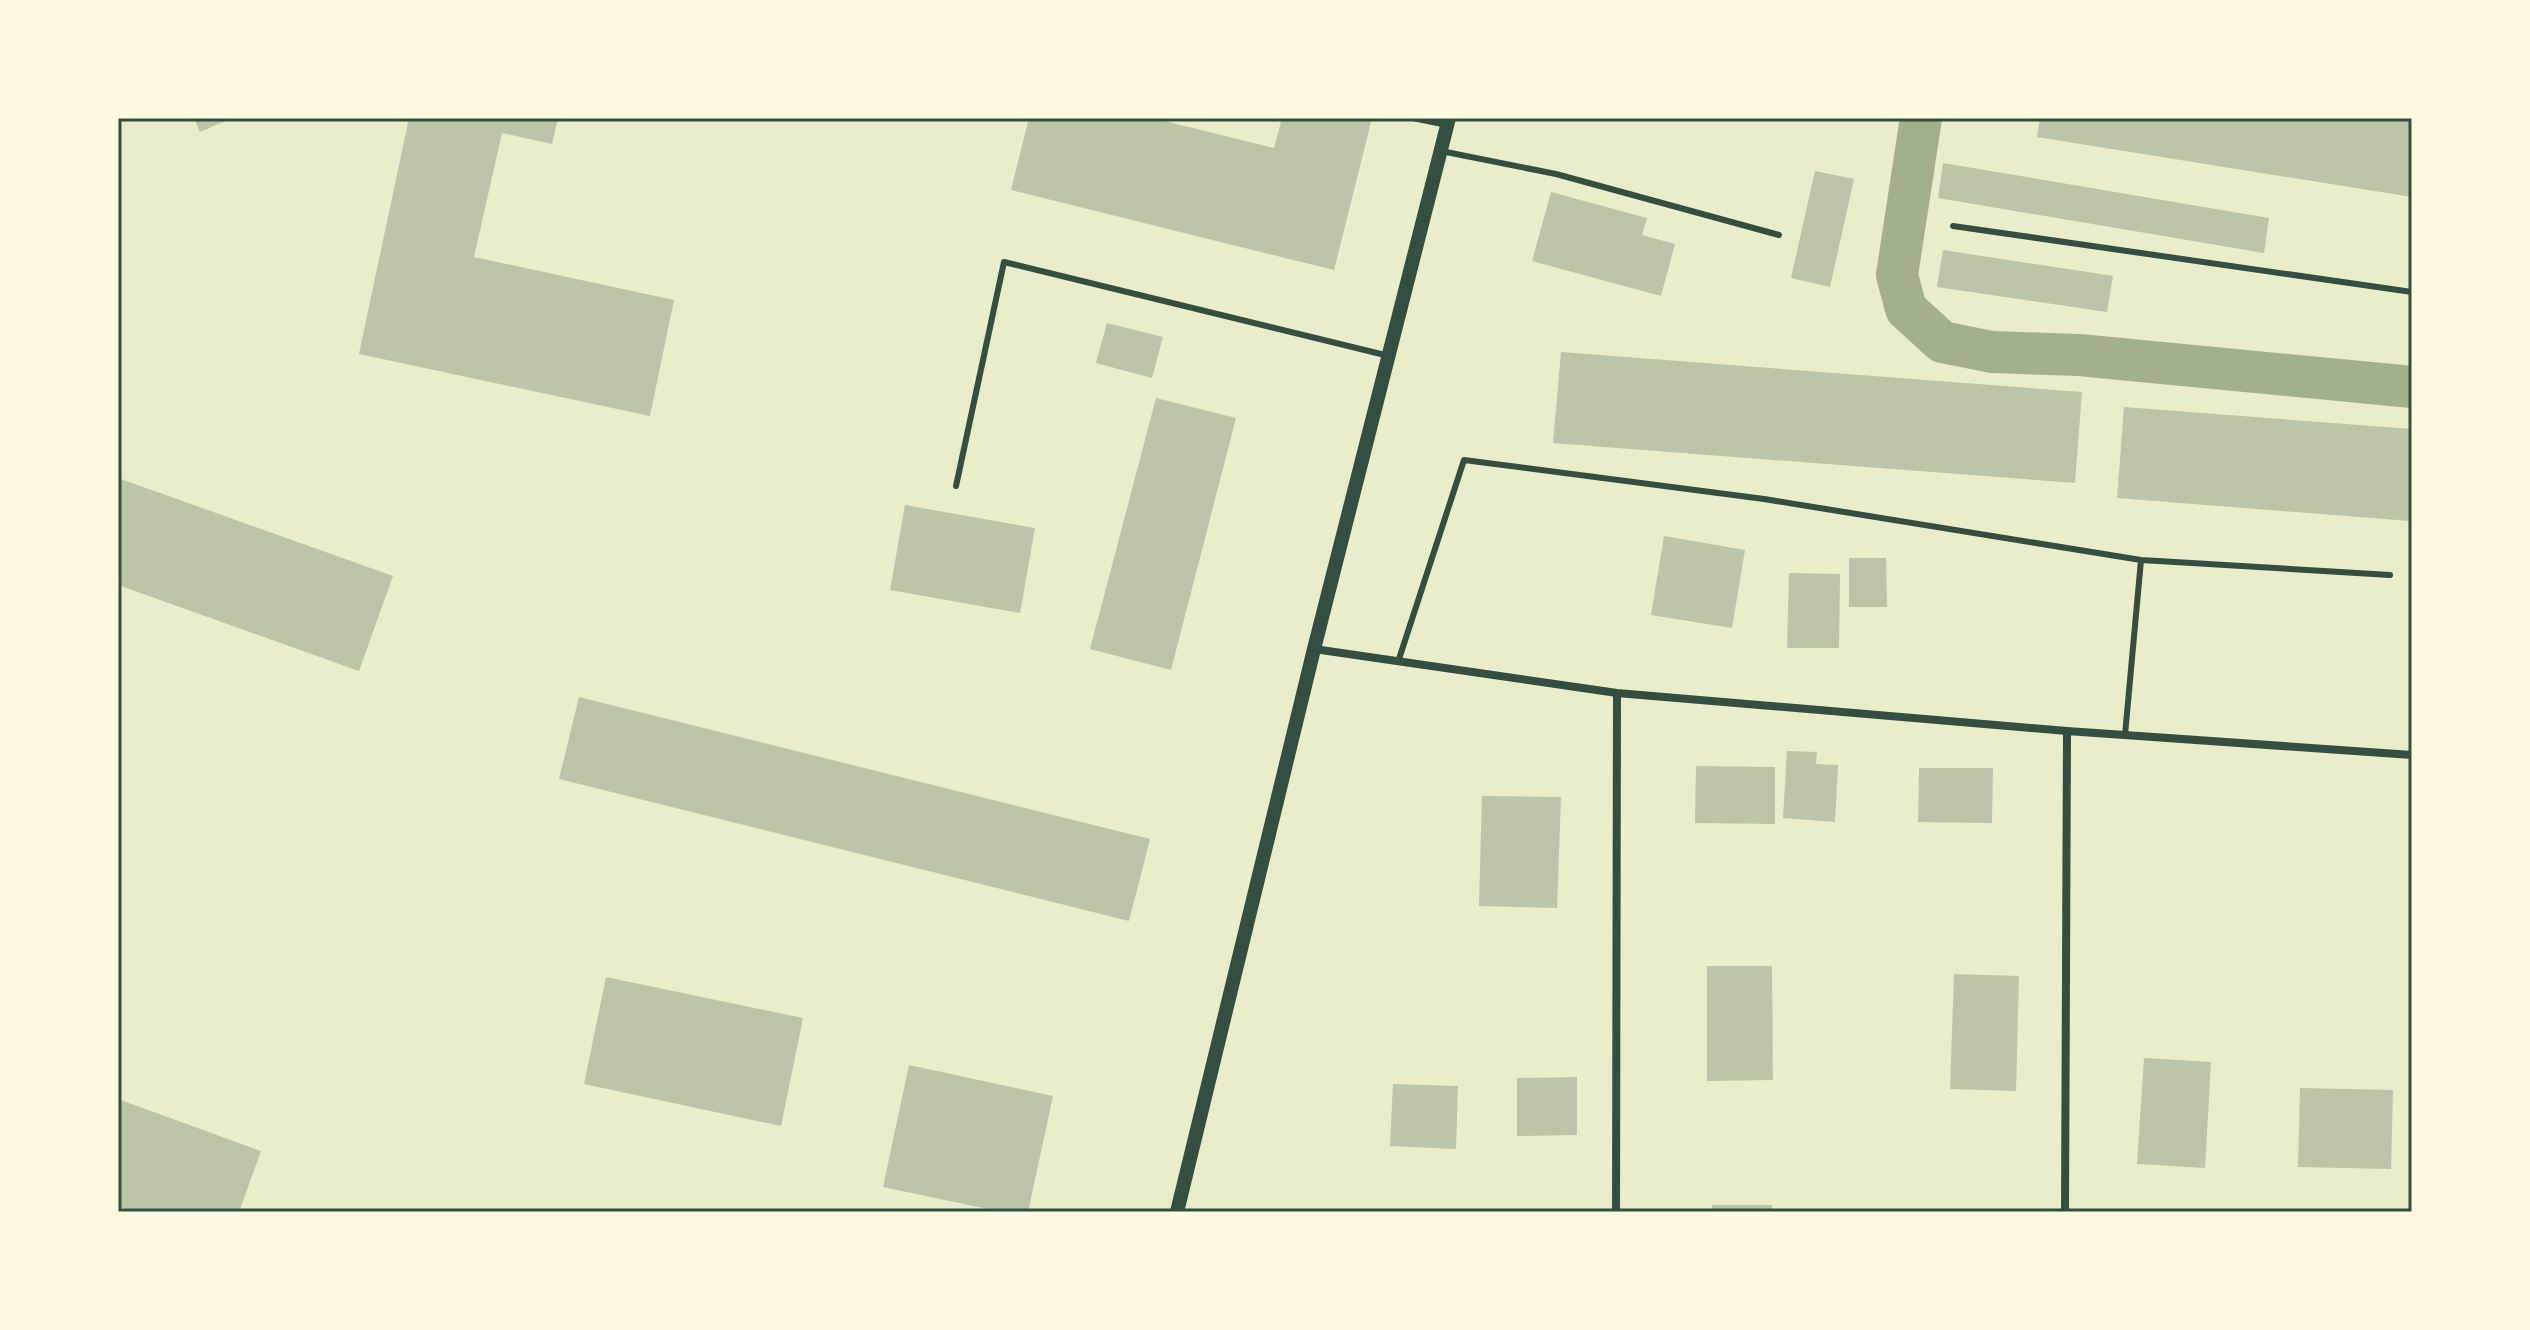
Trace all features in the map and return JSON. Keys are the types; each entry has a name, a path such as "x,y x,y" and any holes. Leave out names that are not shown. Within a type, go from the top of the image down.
{"street":[{"path":"1177,1212 1314,649 1448,122"},
{"path":"1314,649 1617,693 2067,731 2412,755"},
{"path":"1616,1212 1617,693"},
{"path":"2065,1212 2067,731"}],"lane":[{"path":"1413,118 1448,122"},
{"path":"1441,151 1556,174 1779,235"},
{"path":"1953,226 2412,292"},
{"path":"956,486 1004,262 1389,356"},
{"path":"1398,662 1464,460 1764,499 2141,560 2390,575"},
{"path":"2125,735 2141,560"}],"building":[{"path":"194,118 232,118 200,132"},
{"path":"409,118 558,118 552,144 502,133 474,257 674,300 650,416 359,354"},
{"path":"1029,118 1152,118 1274,148 1282,118 1372,118 1334,270 1011,190"},
{"path":"2040,118 2412,118 2412,197 2037,137"},
{"path":"1943,163 2269,218 2264,253 1938,198"},
{"path":"1815,171 1854,179 1830,287 1791,278"},
{"path":"1551,192 1647,218 1642,235 1675,244 1661,296 1532,261"},
{"path":"1943,250 2113,276 2107,312 1937,287"},
{"path":"1107,323 1163,337 1152,378 1096,363"},
{"path":"1561,352 2082,392 2075,483 1553,443"},
{"path":"1156,398 1236,418 1171,670 1090,649"},
{"path":"2124,407 2412,429 2410,521 2117,498"},
{"path":"118,478 393,576 359,671 118,585"},
{"path":"905,505 1035,528 1020,613 890,590"},
{"path":"1664,536 1745,550 1732,628 1651,615"},
{"path":"1849,558 1886,558 1887,607 1849,607"},
{"path":"1789,573 1840,574 1839,648 1787,648"},
{"path":"579,697 1150,839 1129,921 559,779"},
{"path":"1787,751 1817,752 1816,764 1838,765 1835,822 1783,818"},
{"path":"1696,766 1775,767 1775,824 1695,823"},
{"path":"1919,768 1993,768 1992,823 1918,822"},
{"path":"1482,796 1561,797 1557,908 1479,906"},
{"path":"1707,966 1772,966 1773,1080 1707,1081"},
{"path":"1954,974 2019,976 2016,1091 1950,1089"},
{"path":"606,977 803,1018 781,1126 584,1084"},
{"path":"2144,1058 2211,1062 2205,1168 2137,1164"},
{"path":"909,1065 1053,1096 1028,1212 1002,1212 883,1187"},
{"path":"1577,1077 1577,1135 1517,1136 1517,1078"},
{"path":"1393,1084 1458,1086 1456,1149 1390,1146"},
{"path":"2300,1088 2393,1090 2391,1169 2298,1167"},
{"path":"118,1099 261,1151 239,1212 134,1212 118,1206"},
{"path":"1712,1205 1772,1205 1772,1212 1711,1212"}],"waterway":[{"path":"1921,118 1897,275 1906,309 1942,342 1992,352 2079,355 2412,387"}]}
